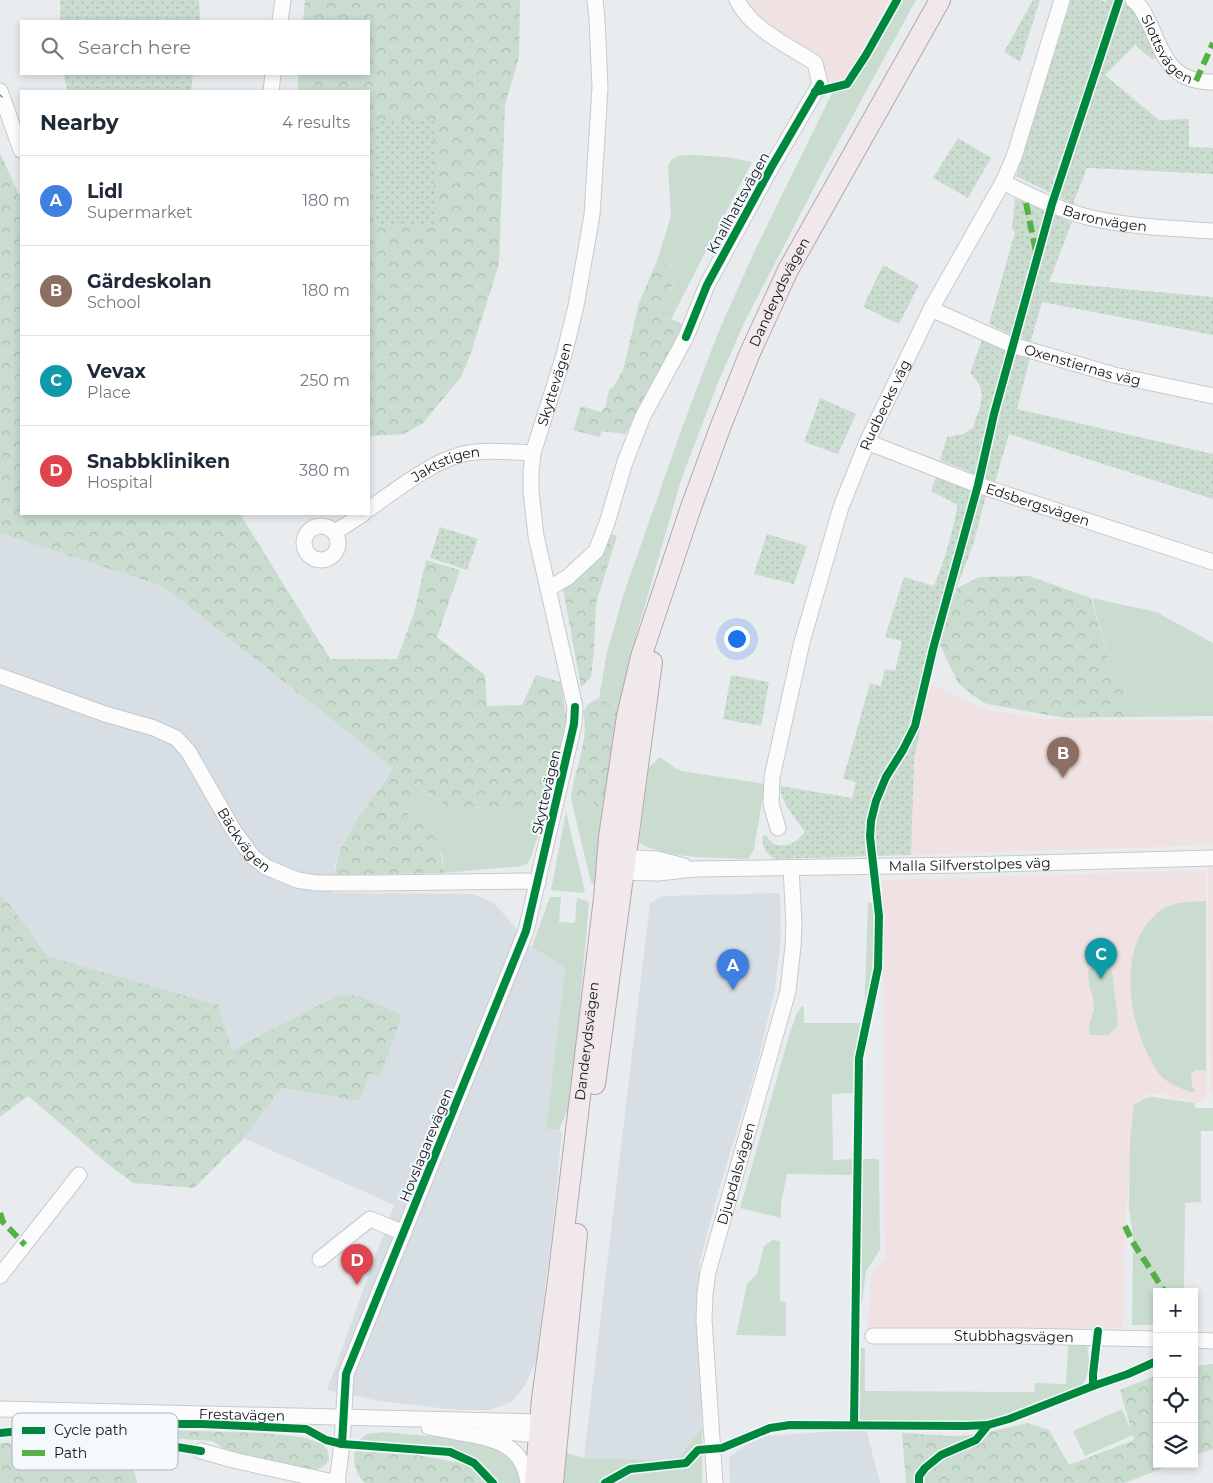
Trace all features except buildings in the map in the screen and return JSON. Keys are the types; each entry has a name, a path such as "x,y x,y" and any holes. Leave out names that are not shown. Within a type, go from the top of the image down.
{"main road":[{"name":"Danderydsvägen","path":"535,1483 560,1270 616,865 660,603 690,510 720,428 749,355 788,270 940,0"},
{"name":"Danderydsvägen","path":"552,1483 616,865"},
{"path":"552,1483 542,1429 561,1408"}],"street":[{"path":"280,20 283,0"},
{"name":"Skyttevägen","path":"538,883 574,724 575,707 536,536 531,491 533,453 564,355 586,258 592,214 600,88 598,19 595,0"},
{"name":"Knallhattsvägen","path":"548,589 568,577 596,551 643,416 686,337 707,285 772,166 820,84 815,63 763,29 743,12 737,0"},
{"name":"Rudbecks väg","path":"778,828 771,804 772,777 802,642 842,507 866,442 931,309 1003,182 1014,157 1062,0"},
{"name":"Slottsvägen","path":"1133,0 1142,8 1166,59 1175,71 1198,82 1213,82"},
{"path":"271,90 273,75"},
{"path":"0,91 20,147"},
{"name":"Baronvägen","path":"1003,182 1028,195 1081,215 1128,224 1213,231"},
{"name":"Oxenstiernas väg","path":"931,309 1012,345 1114,375 1213,396"},
{"name":"Edsbergsvägen","path":"866,442 978,484 1213,562"},
{"name":"Jaktstigen","path":"370,508 445,460 464,454 486,451 533,453"},
{"path":"335,532 361,515"},
{"name":"Bäckvägen","path":"0,676 105,714 154,728 176,738 188,751 234,831 253,856 266,867 297,880 374,883 538,883"},
{"name":"Malla Silfverstolpes väg","path":"616,865 658,873 695,869 1213,858"},
{"name":"Djupdalsvägen","path":"715,1483 704,1320 705,1294 708,1272 727,1201 788,990 794,938 791,868"},
{"name":"Hovslagarevägen","path":"338,1483 346,1374 526,931 538,883"},
{"path":"0,1276 79,1175"},
{"path":"320,1259 370,1219 404,1234"},
{"name":"Stubbhagsvägen","path":"873,1336 1018,1336 1153,1339"},
{"path":"1198,1340 1213,1341"},
{"name":"Frestavägen","path":"0,1409 152,1413"},
{"name":"Frestavägen","path":"178,1414 365,1418 542,1429"},
{"name":"Frestavägen","path":"365,1418 434,1428 496,1440 510,1447 522,1462 528,1483"},
{"name":"Frestavägen","path":"434,1428 542,1429"},
{"path":"201,1451 237,1461 338,1483"}],"shaded area":[{"path":"738,0 889,0 855,65 845,78 837,82 821,82 816,62 764,28"},
{"path":"0,533 164,587 393,768 348,834 335,864 334,893 473,894 494,903 532,947 565,968 546,1129 562,1131 552,1233 536,1360 525,1385 512,1402 489,1410 457,1410 379,1401 327,1390 394,1205 244,1138 281,1088 359,1101 370,1074 380,1076 339,995 232,1050 218,1005 46,956 12,907 0,894"},
{"path":"930,684 988,710 1047,719 1213,721 1213,845 911,855 914,760"},
{"path":"1208,866 1213,866 1213,1093 1210,1093"},
{"path":"1206,870 1207,1095 1199,1103 1162,1093 1145,1095 1135,1104 1125,1225 1123,1328 868,1331 871,1277 885,1257 883,880"},
{"path":"780,893 781,936 775,990 756,1068 720,1186 699,1264 702,1428 677,1460 584,1458 650,903 663,896"},
{"path":"866,1429 880,1483 730,1483 729,1457 746,1445 766,1436"}],"green space":[{"path":"60,0 199,0 200,20 60,20"},
{"path":"305,0 520,0 519,57 505,105 499,264 471,353 461,377 423,423 404,434 370,436 370,90 298,90 298,75 370,75 370,20 303,20"},
{"path":"902,0 916,0 827,163 745,321 719,380 681,480 636,636 620,711 614,705 599,698 607,652 624,593 683,425 718,333 756,248 833,91 848,88 862,69"},
{"path":"1033,0 1040,0 1020,62 1004,52"},
{"path":"1071,0 1099,0 1106,2 1107,0 1122,0 1139,9 1159,57 1153,60 1135,45 1105,75 1159,120 1189,119 1189,147 1213,148 1213,174 1087,168 1073,204 1016,176"},
{"path":"63,75 193,75 191,90 68,90"},
{"path":"433,120 435,226 376,227 374,121"},
{"path":"958,138 991,158 968,198 933,178"},
{"path":"0,153 20,197 20,515 241,515 330,659 397,659 414,613 426,560 460,570 437,637 485,675 487,706 522,705 536,675 561,682 567,730 549,801 517,810 492,806 465,809 449,808 414,783 410,791 412,796 406,810 411,818 421,821 435,838 442,857 444,873 335,875 337,861 349,833 393,768 164,587 0,533"},
{"path":"682,155 726,157 752,162 671,319 663,320 659,318 660,311 672,288 675,276 675,269 657,261 671,216 668,168 675,158"},
{"path":"1015,198 1072,222 1049,282 1213,297 1213,335 1042,302 1030,344 989,324 1015,232 1012,229"},
{"path":"657,261 678,272 659,315 659,318 663,320 671,319 682,324 672,352 646,402 625,434 602,431 599,437 573,430 581,406 601,412 605,408 609,390 614,386 623,370 639,303"},
{"path":"883,265 919,285 899,324 863,307"},
{"path":"982,340 1030,357 1017,409 1213,454 1213,499 1009,434 995,482 940,460 947,437 963,434 973,428 982,393 976,380 970,373"},
{"path":"820,398 856,414 838,454 804,442"},
{"path":"937,474 987,492 973,545 951,602 930,684 914,760 911,855 775,859 765,849 763,836 765,835 773,844 787,845 794,842 805,832 785,803 782,797 781,786 852,798 856,782 843,779 870,683 881,686 885,669 895,671 902,641 885,637 904,577 934,586 951,536 958,505 931,491"},
{"path":"440,527 478,539 467,570 430,558"},
{"path":"610,534 617,536 596,603 591,677 581,687 563,589"},
{"path":"767,534 807,546 794,584 754,574"},
{"path":"1029,576 1091,598 1111,668 1125,686 1126,717 1065,718 987,704 972,695 958,683 939,643 957,588 979,577"},
{"path":"1092,598 1156,612 1213,643 1213,716 1126,717 1125,686 1111,668"},
{"path":"731,675 769,682 761,726 723,719"},
{"path":"599,698 614,705 620,711 605,812 598,808 591,796 572,803 571,797 583,744 585,723 583,712 588,704"},
{"path":"660,757 682,771 765,784 754,849 748,859 676,855 649,848 639,842 649,767"},
{"path":"413,783 449,808 465,809 492,806 517,810 549,801 527,864 444,873 443,858 438,848 413,821 406,810 412,796 410,792"},
{"path":"591,796 605,812 599,875 595,884 591,883 572,803"},
{"path":"566,812 585,891 584,893 551,890"},
{"path":"0,894 12,907 47,956 218,1005 232,1050 339,995 359,996 402,1015 380,1076 370,1074 359,1101 281,1088 244,1138 194,1188 133,1183 28,1096 0,1117"},
{"path":"550,897 561,897 559,922 575,923 577,898 587,901 589,904 571,1102 559,1130 546,1129 565,968 532,947"},
{"path":"1206,901 1206,1070 1195,1070 1191,1075 1192,1086 1196,1091 1191,1092 1175,1086 1163,1078 1151,1061 1140,1036 1135,1017 1131,998 1130,978 1132,958 1138,940 1147,924 1161,910 1171,905 1183,902"},
{"path":"868,902 874,904 875,962 864,1018"},
{"path":"1093,967 1109,967 1112,972 1118,1020 1117,1027 1108,1035 1090,1035 1089,1026 1094,1009 1088,973 1089,969"},
{"path":"802,1006 804,1007 804,1023 860,1023 855,1058 855,1093 832,1094 833,1160 854,1159 854,1175 787,1174 781,1203 781,1218 740,1208 788,1039 796,1015"},
{"path":"1153,1097 1195,1103 1195,1108 1213,1108 1213,1131 1201,1131 1201,1202 1185,1203 1184,1288 1153,1288 1153,1325 1132,1325 1133,1236 1129,1209 1130,1141 1134,1105 1145,1098"},
{"path":"865,1159 879,1160 880,1250 866,1271 862,1303 859,1303 861,1162"},
{"path":"773,1240 780,1241 780,1301 786,1302 786,1336 736,1335 747,1284 757,1274 764,1246"},
{"path":"1087,1345 1089,1356 1087,1375 1078,1388 1006,1418 989,1422 959,1424 862,1424 859,1422 858,1348 865,1348 865,1391 1034,1392 1035,1383 1066,1384 1068,1346"},
{"path":"1213,1364 1213,1449 1198,1455 1198,1378 1198,1366"},
{"path":"1153,1377 1153,1468 1163,1468 1125,1483 906,1483 902,1433 951,1436 975,1435 1028,1423 1049,1430 1069,1465 1134,1440 1120,1390"},
{"path":"1122,1409 1133,1435 1085,1456 1073,1431"},
{"path":"702,1428 702,1483 563,1483 566,1453 584,1458 677,1460"},
{"path":"178,1430 263,1433 302,1437 323,1444 328,1451 329,1461 314,1471 230,1453 213,1441 178,1439"},
{"path":"384,1432 470,1440 510,1454 523,1483 499,1483 489,1470 459,1450 357,1442 367,1434"},
{"path":"0,1443 12,1443 12,1470 134,1470 137,1483 0,1483"},
{"path":"356,1451 416,1455 456,1462 471,1466 487,1483 365,1483 356,1470 354,1453"}],"marked path":[{"path":"1196,81 1213,43"},
{"path":"1026,203 1036,252"},
{"path":"0,1213 3,1222 25,1245"},
{"path":"1125,1226 1132,1241 1162,1288"}],"cycle path":[{"path":"815,92 847,84 897,0"},
{"path":"854,1425 859,1058 878,968 879,916 870,837 871,821 876,801 886,777 915,726 933,649 978,485 994,414 1052,204 1119,0"},
{"path":"686,337 707,285 772,166 820,84"},
{"path":"342,1444 346,1374 526,931 574,724 575,707"},
{"path":"605,1483 630,1469 686,1463 698,1450 722,1448 770,1428 790,1425 965,1426 988,1425 1009,1419 1093,1386 1098,1331"},
{"path":"1093,1386 1153,1363"},
{"path":"178,1424 306,1429 326,1440 342,1444 450,1452 474,1463 493,1483"},
{"path":"919,1483 919,1476 925,1468 941,1455 976,1440 988,1425"},
{"path":"0,1433 12,1432"},
{"path":"178,1447 201,1451"}],"place":[{"name":"Gärdeskolan","path":"1063,778"},
{"name":"Vevax","path":"1101,979"},
{"name":"Lidl","path":"733,990"},
{"name":"Snabbkliniken","path":"357,1285"}]}
